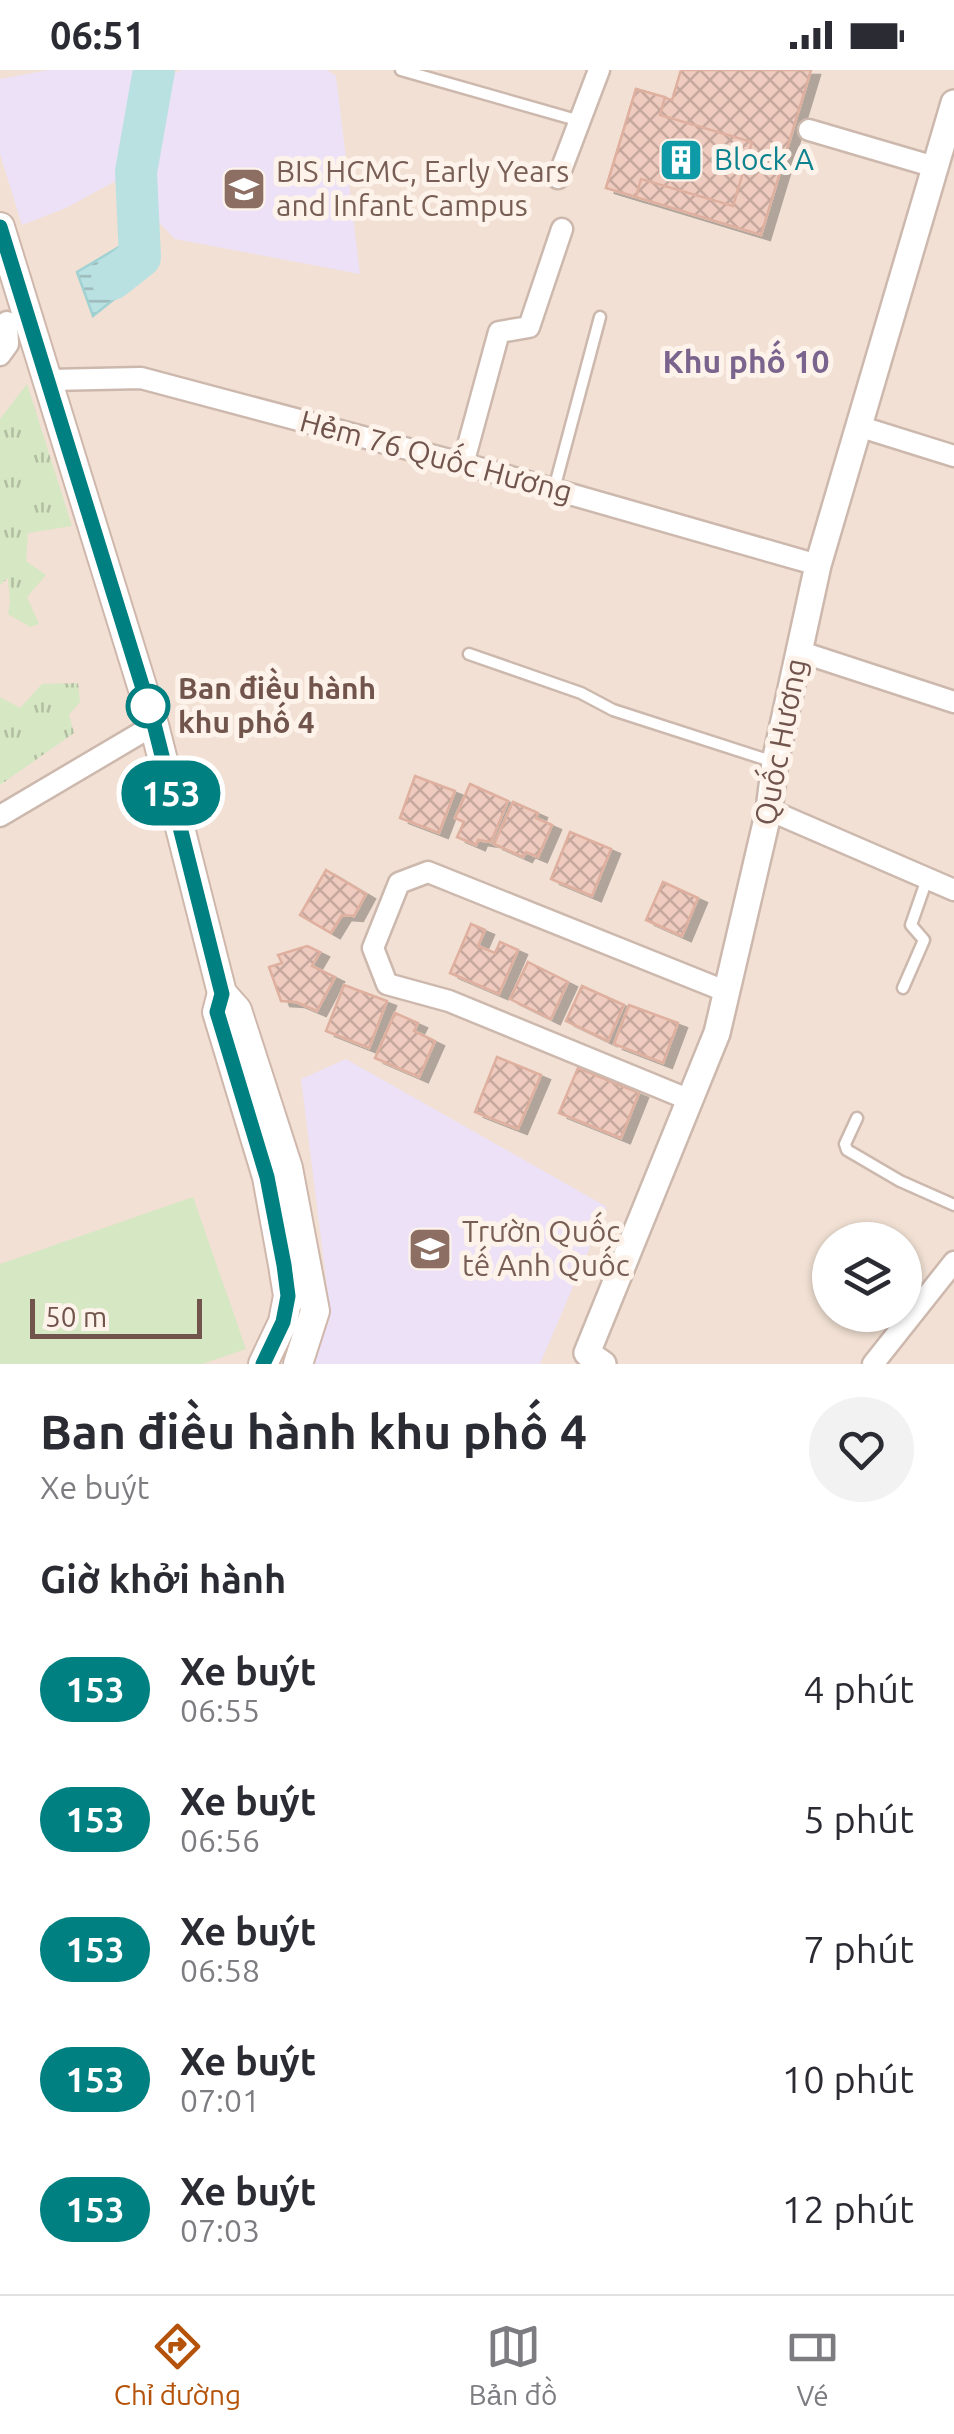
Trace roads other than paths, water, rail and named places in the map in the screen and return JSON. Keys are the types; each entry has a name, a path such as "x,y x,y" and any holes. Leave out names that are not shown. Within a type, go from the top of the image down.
{"main road":[{"path":"0,227 17,321 50,380 154,724 222,994 236,1010 288,1168 315,1311 298,1364"},
{"path":"222,994 217,1012 267,1177 288,1296 283,1322 263,1364"}],"street":[{"path":"558,178 599,70"},
{"name":"Quốc Hương","path":"590,1360 716,1033 769,810 774,762 818,565 954,103"},
{"path":"809,130 935,167"},
{"path":"463,464 498,332 529,327 562,229"},
{"path":"0,355 17,321"},
{"name":"Hẻm 76 Quốc Hương","path":"50,380 141,378 818,565"},
{"path":"858,426 954,456"},
{"path":"798,651 954,702"},
{"path":"0,816 154,724"},
{"path":"769,810 954,890"},
{"path":"690,1100 449,1002 388,984 372,948 398,883 428,872 725,991"},
{"path":"873,1364 954,1262"}],"lane":[{"path":"401,70 580,121"},
{"path":"554,490 600,317"},
{"path":"469,654 581,693 613,710 774,762"},
{"path":"903,988 924,940 910,925 927,878"},
{"path":"857,1118 844,1144 847,1150 900,1181 954,1205"}],"water":[{"path":"151,228 158,264 93,316 77,272"}],"waterway":[{"path":"112,279 140,257 136,172 154,70"}],"place":[{"name":"Block A","path":"681,160"},
{"name":"BIS HCMC, Early Years and Infant Campus","path":"244,189"},
{"name":"Ban điều hành khu phố 4","path":"148,706"},
{"name":"Trườn Quốc tế Anh Quốc","path":"430,1249"}],"district":[{"name":"Khu phố 10","path":"746,362"}]}
